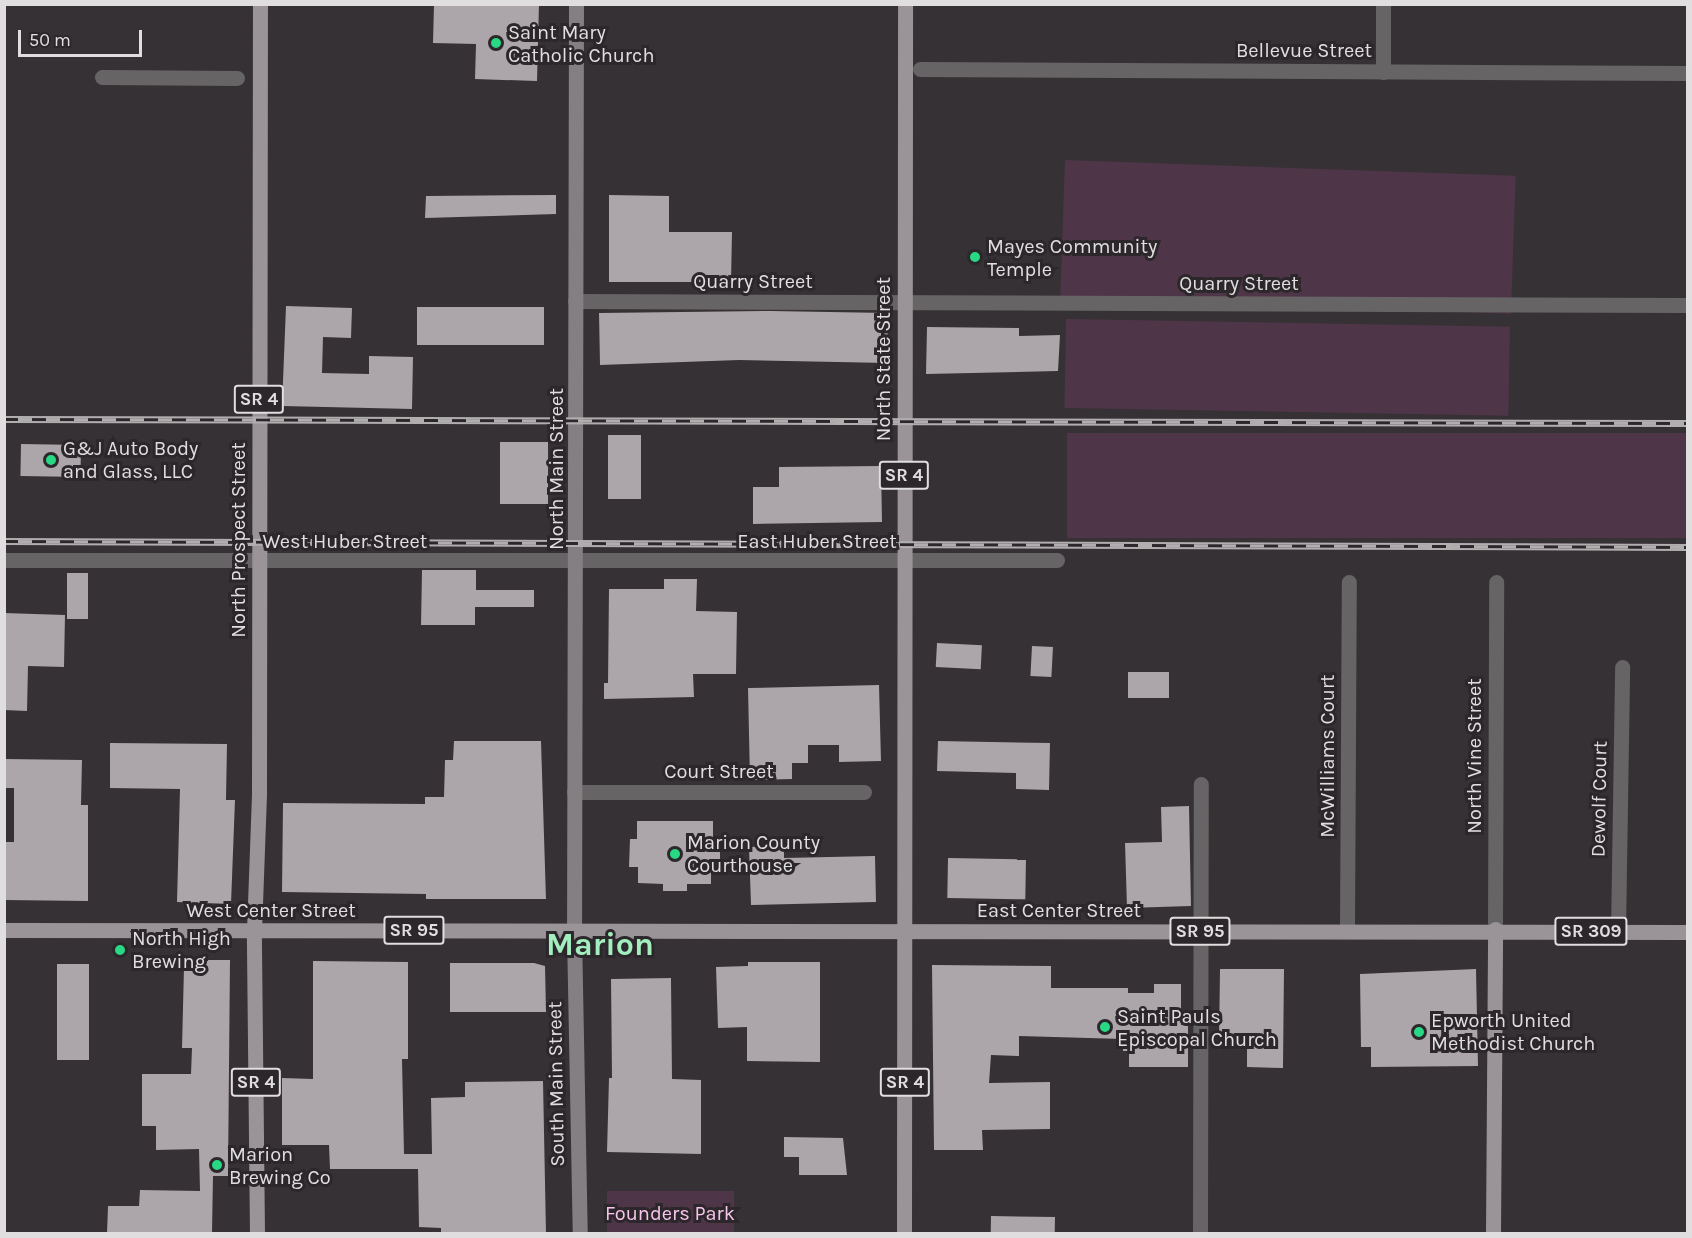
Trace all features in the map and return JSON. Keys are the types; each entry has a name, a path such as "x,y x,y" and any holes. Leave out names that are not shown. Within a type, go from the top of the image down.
{"main road":[{"name":"North Prospect Street","path":"254,932 259,793 260,4"},
{"name":"North State Street","path":"904,930 905,4"},
{"name":"East Center Street","path":"574,933 1495,929 1688,932"},
{"path":"1493,1233 1495,929"},
{"name":"West Center Street","path":"4,930 574,933"},
{"name":"SR 4","path":"903,1233 904,930"},
{"name":"SR 4","path":"254,932 257,1233"}],"street":[{"name":"North Main Street","path":"574,933 577,563 576,4"},
{"path":"1383,4 1383,72"},
{"name":"Bellevue Street","path":"920,69 1688,73"},
{"path":"102,77 237,78"},
{"name":"Quarry Street","path":"575,301 1688,305"},
{"name":"West Huber Street","path":"4,560 577,563"},
{"name":"East Huber Street","path":"577,563 1057,560"},
{"name":"McWilliams Court","path":"1347,930 1348,582"},
{"name":"North Vine Street","path":"1495,929 1496,582"},
{"name":"Dewolf Court","path":"1618,932 1622,667"},
{"path":"1200,1233 1201,784"},
{"name":"Court Street","path":"574,792 864,792"},
{"name":"South Main Street","path":"574,933 580,1233"}],"green space":[{"path":"1065,160 1516,176 1511,314 1060,298"},
{"path":"1066,319 1510,327 1508,416 1064,408"},
{"path":"1067,433 1687,433 1687,538 1067,538"},
{"name":"Founders Park","path":"607,1191 734,1191 734,1233 607,1233"}],"building":[{"name":"Saint Mary Catholic Church","path":"434,4 539,4 537,81 475,79 476,44 433,43"},
{"path":"556,195 556,214 425,218 426,196"},
{"path":"609,195 669,196 669,232 732,232 731,282 609,282"},
{"path":"286,306 352,308 351,338 323,337 322,373 369,374 369,356 413,357 412,409 282,406"},
{"path":"417,307 544,307 544,345 417,345"},
{"path":"771,311 888,313 887,363 739,360 600,365 599,313"},
{"path":"927,327 1019,328 1019,336 1060,335 1058,371 926,374"},
{"path":"608,435 641,435 641,499 608,499"},
{"path":"500,442 548,442 548,504 500,504"},
{"name":"G&J Auto Body and Glass, LLC","path":"21,444 81,445 80,477 20,476"},
{"path":"881,466 882,522 753,524 753,487 779,487 779,467"},
{"path":"422,570 476,570 476,590 534,590 534,607 475,607 475,625 421,625"},
{"path":"67,573 88,573 88,619 67,619"},
{"path":"664,579 697,579 696,611 737,612 736,674 693,674 694,697 604,699 604,683 608,683 609,589 664,589"},
{"path":"4,613 65,615 64,667 28,666 27,711 4,710"},
{"path":"937,643 982,645 981,669 936,667"},
{"path":"1032,646 1053,647 1051,677 1030,676"},
{"path":"1128,672 1169,672 1169,698 1128,698"},
{"path":"879,685 881,761 839,762 839,745 808,745 808,763 792,763 792,779 750,780 748,688"},
{"path":"454,741 541,741 546,899 426,899 426,894 282,892 283,803 425,804 425,797 444,797 445,760 453,760"},
{"path":"938,741 1050,743 1049,790 1016,789 1016,773 937,771"},
{"path":"110,743 227,744 226,800 235,800 231,904 177,902 180,789 110,788"},
{"path":"4,759 82,760 81,805 88,805 88,901 4,900 4,842 14,842 14,788 4,788"},
{"path":"1189,806 1191,906 1127,908 1125,843 1162,842 1161,807"},
{"name":"Marion County Courthouse","path":"637,821 713,821 713,843 720,843 720,866 711,866 711,884 687,884 687,891 663,891 663,884 638,883 638,867 629,867 630,839 637,839"},
{"path":"784,846 784,858 875,856 876,902 751,905 749,847"},
{"path":"948,858 1026,859 1025,899 947,898"},
{"path":"198,960 230,960 228,1176 213,1176 212,1233 107,1233 108,1206 139,1206 140,1190 200,1191 199,1149 156,1150 156,1126 142,1126 142,1074 191,1074 192,1048 182,1048 184,967 197,967"},
{"path":"313,961 408,962 408,1059 402,1059 404,1154 432,1154 431,1098 465,1097 465,1082 543,1081 546,1233 441,1233 441,1228 419,1227 418,1169 330,1169 329,1145 282,1145 282,1078 313,1079"},
{"path":"748,962 820,962 820,1062 747,1061 747,1027 718,1028 716,967 748,966"},
{"path":"450,963 534,963 545,966 546,1012 450,1012"},
{"path":"57,964 89,964 89,1060 57,1060"},
{"path":"932,965 1051,966 1051,988 1128,988 1128,993 1154,993 1154,984 1181,984 1181,1025 1188,1025 1188,1067 1129,1067 1129,1051 1123,1051 1123,1039 1019,1036 1019,1056 991,1055 989,1083 1050,1082 1050,1129 982,1130 983,1150 934,1150"},
{"path":"1220,969 1284,969 1283,1068 1247,1067 1247,1043 1219,1043"},
{"name":"Epworth United Methodist Church","path":"1476,969 1478,1066 1371,1067 1371,1047 1361,1047 1360,974"},
{"path":"671,978 672,1079 701,1080 701,1154 607,1152 609,1078 612,1078 611,979"},
{"path":"784,1137 843,1138 847,1175 799,1175 799,1157 784,1157"},
{"path":"991,1216 1055,1217 1055,1234 991,1233"}],"railway":[{"path":"4,419 1688,423"},
{"path":"4,541 1688,547"}],"place":[{"name":"Saint Mary Catholic Church","path":"496,43"},
{"name":"Mayes Community Temple","path":"975,257"},
{"name":"G&J Auto Body and Glass, LLC","path":"51,460"},
{"name":"Marion County Courthouse","path":"675,854"},
{"name":"North High Brewing","path":"120,950"},
{"name":"Saint Pauls Episcopal Church","path":"1105,1027"},
{"name":"Epworth United Methodist Church","path":"1419,1032"},
{"name":"Marion Brewing Co","path":"217,1165"}],"district":[{"name":"Marion","path":"600,945"}]}
